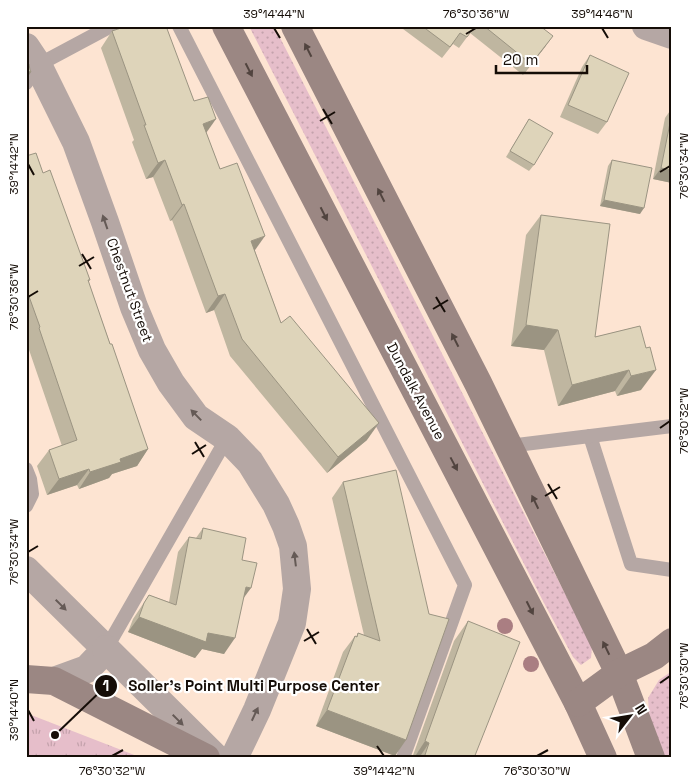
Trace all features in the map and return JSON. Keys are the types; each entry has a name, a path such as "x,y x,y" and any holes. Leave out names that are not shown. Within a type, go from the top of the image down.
{"main road":[{"name":"Dundalk Avenue","path":"226,26 578,703 603,758"},
{"path":"295,26 478,383 619,673 651,758"},
{"path":"578,703 619,673 654,656 672,642"},
{"path":"26,678 54,681 206,758"}],"street":[{"path":"646,26 672,35"},
{"name":"Chestnut Street","path":"30,65 76,142 106,222 134,307 152,350 171,383 196,417 227,438 250,462 276,504 293,546 297,589 292,623 257,710 234,758"},
{"path":"26,570 216,758"},
{"path":"54,681 87,669 106,649"}],"lane":[{"path":"30,65 111,26"},
{"path":"179,26 465,585 403,758"},
{"path":"508,446 672,426"},
{"path":"590,436 631,564 672,570"},
{"path":"106,649 227,438"},
{"path":"26,469 32,494 26,506"}],"green space":[{"path":"249,26 274,26 592,646 591,658 581,665 573,657 544,603"},
{"path":"672,671 672,758 662,758 650,725 648,698 659,680"},
{"path":"26,713 142,758 26,758"}],"building":[{"path":"127,26 166,26 194,101 208,97 216,119 203,124 220,169 237,163 265,236 251,241 281,323 290,316 379,423 338,457 242,339 225,294 218,296 184,204 182,205 165,160 158,163 112,31"},
{"path":"422,26 475,26 467,37 460,33 450,47"},
{"path":"484,26 540,26 553,36 531,64"},
{"path":"590,55 629,73 607,122 568,105"},
{"path":"26,63 29,64 31,72 26,71"},
{"path":"672,113 672,170 661,168"},
{"path":"529,119 553,133 534,165 510,151"},
{"path":"36,153 43,173 50,170 148,449 120,459 121,462 90,472 89,469 59,479 49,450 77,440 26,288 26,156"},
{"path":"612,160 652,168 644,208 604,200"},
{"path":"541,215 610,224 595,337 640,326 646,348 650,347 656,370 631,376 629,370 572,385 558,330 526,325"},
{"path":"396,470 429,614 449,619 406,740 327,710 355,636 357,637 358,633 380,641 343,482"},
{"path":"203,528 246,538 242,560 257,563 251,588 246,587 235,638 208,633 206,642 139,617 149,595 176,605 189,537 201,539"},
{"path":"468,621 520,642 474,758 424,758 429,743 425,741"}],"place":[{"name":"Soller's Point Multi Purpose Center","path":"55,735"}]}
